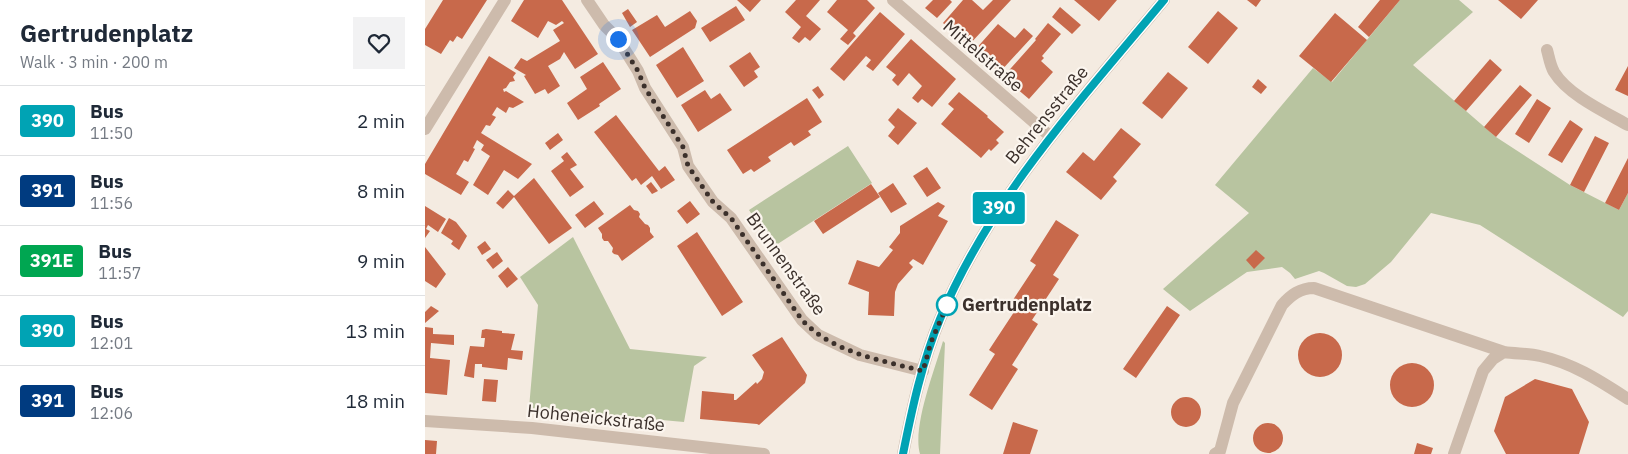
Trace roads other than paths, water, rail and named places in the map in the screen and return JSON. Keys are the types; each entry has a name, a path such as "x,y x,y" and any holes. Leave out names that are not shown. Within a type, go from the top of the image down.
{"street":[{"path":"425,129 505,0"},
{"name":"Brunnenstraße","path":"587,0 604,25 618,39 638,71 645,88 683,147 688,166 713,202 731,218 802,320 818,335 860,355 923,371"},
{"name":"Mittelstraße","path":"893,0 1051,137"},
{"name":"Behrensstraße","path":"923,371 940,319 971,254 1010,192 1051,137 1164,0"},
{"path":"1547,50 1552,67 1561,82 1599,109 1628,125"},
{"path":"1215,454 1220,451 1233,403 1282,305 1289,297 1305,288 1313,288 1504,352 1538,355 1573,366 1628,399"},
{"path":"1454,454 1483,371 1493,359 1504,352"},
{"path":"903,454 923,371"},
{"name":"Hoheneickstraße","path":"425,421 532,428 764,454"}],"place":[{"name":"Gertrudenplatz","path":"947,305"}]}
